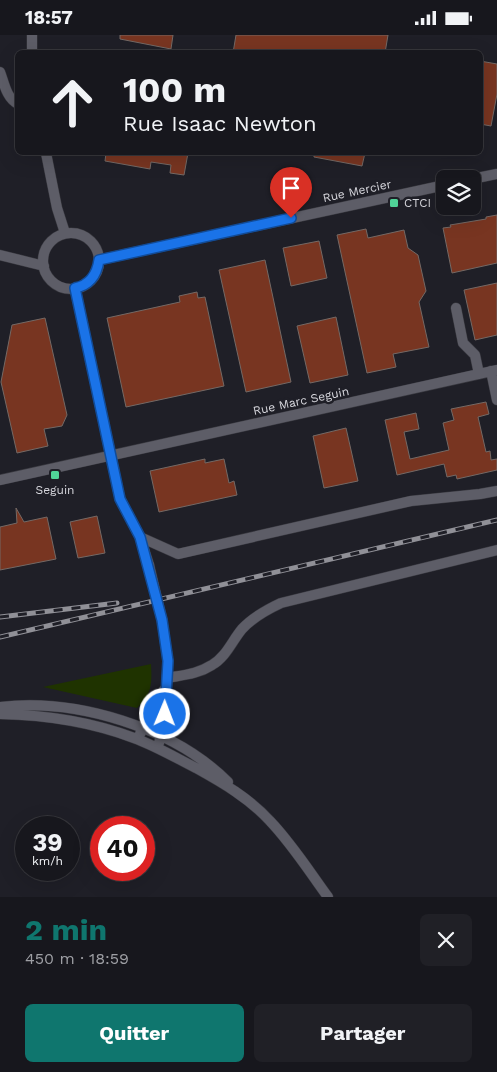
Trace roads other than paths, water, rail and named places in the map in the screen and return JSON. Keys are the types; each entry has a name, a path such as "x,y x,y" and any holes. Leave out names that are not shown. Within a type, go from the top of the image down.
{"street":[{"path":"32,35 32,50"},
{"path":"0,71 8,95 15,102"},
{"path":"46,155 57,208 65,233"},
{"path":"481,177 497,174"},
{"name":"Rue Mercier","path":"99,260 436,187"},
{"path":"65,233 75,233 84,236 92,242 97,250 99,260 94,276 88,283 75,288 62,287 54,282 47,275 43,258 45,249 57,236 65,233"},
{"path":"0,255 44,266"},
{"path":"75,288 120,499 140,537 149,565 162,620 167,650 164,725 156,748"},
{"path":"456,308 462,343 475,355 478,374"},
{"path":"494,371 497,400"},
{"name":"Rue Marc Seguin","path":"0,480 494,371"},
{"path":"140,537 178,554 411,501 497,491"},
{"path":"136,739 143,729 166,682 201,671 214,664 221,658 241,629 267,609 281,603 497,549"},
{"path":"0,707 33,705 92,712 143,729 185,749 208,765 270,820 288,841 328,897"},
{"path":"0,714 64,719 94,725 156,748 239,793"}],"railway":[{"path":"0,637 497,520"},
{"path":"0,617 117,603"}],"place":[{"name":"CTCI","path":"394,203"},
{"name":"Seguin","path":"55,475"}]}
